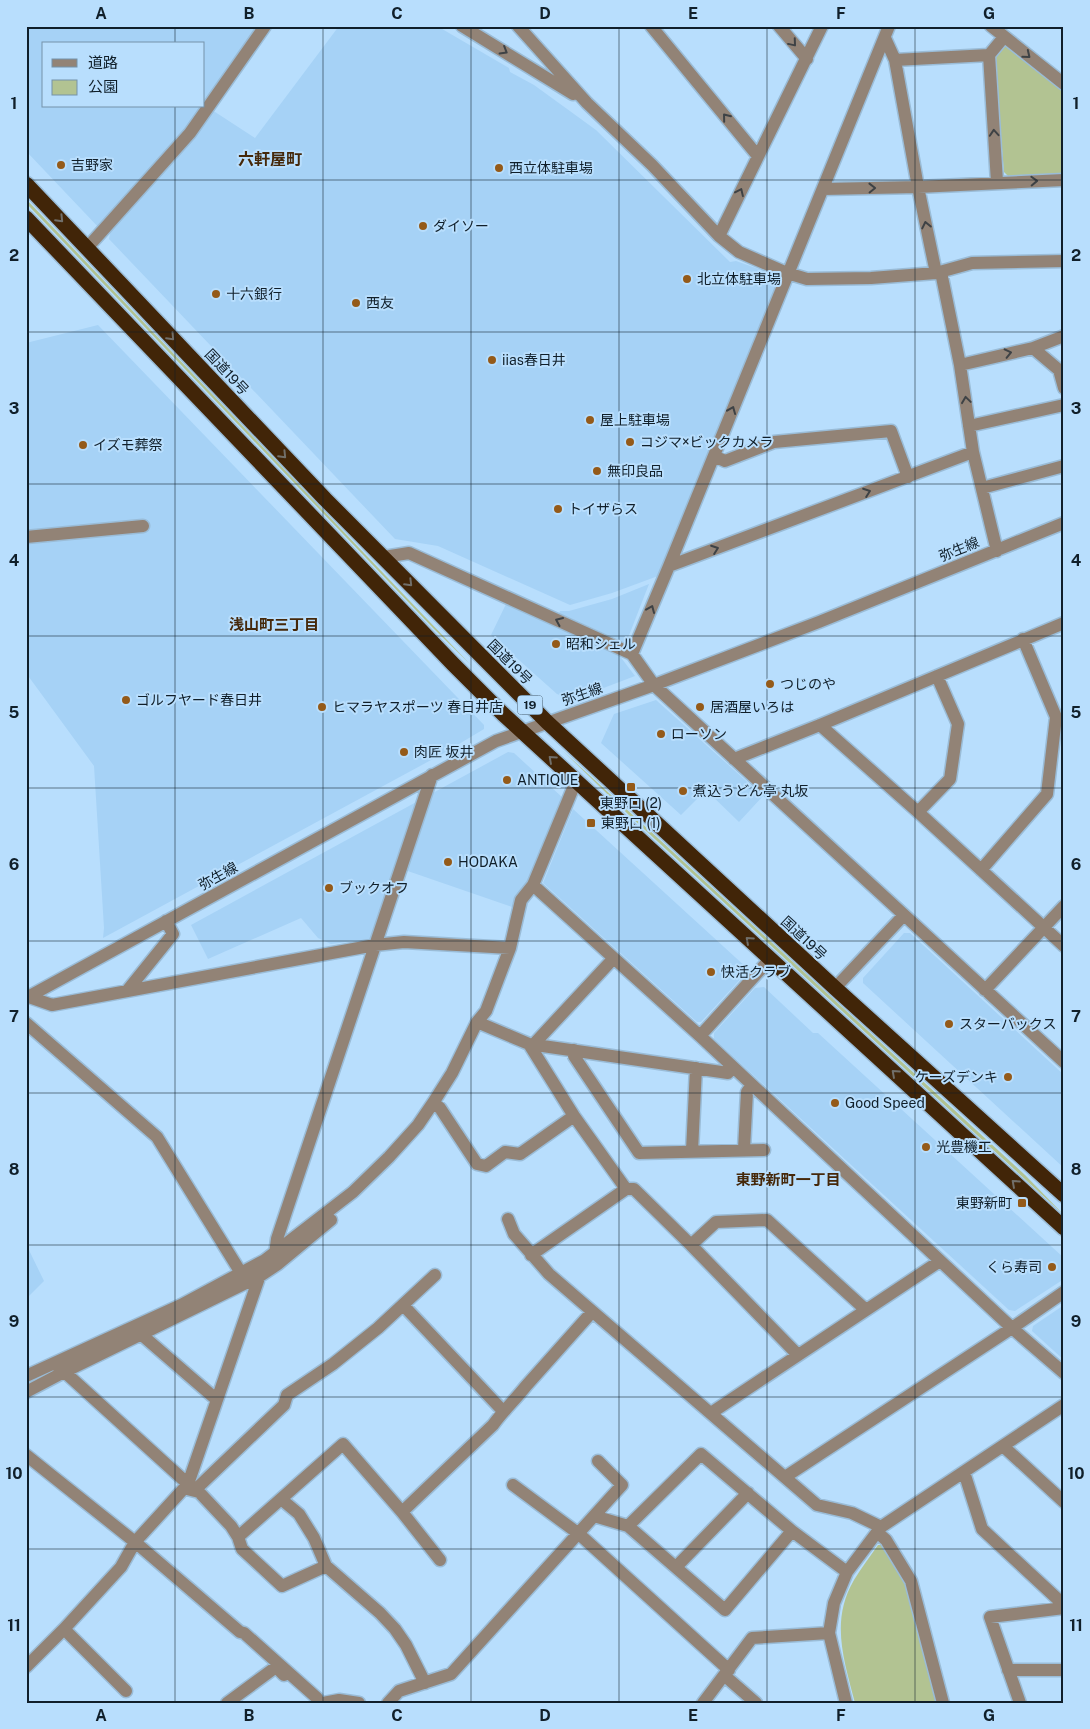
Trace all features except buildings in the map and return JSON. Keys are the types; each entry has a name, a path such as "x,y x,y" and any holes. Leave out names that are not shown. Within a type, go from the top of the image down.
{"highway":[{"name":"国道19号","path":"26,184 319,493 546,722 835,988 1064,1195"},
{"name":"19","path":"26,218 521,732 1064,1228"}],"street":[{"path":"87,248 190,133 265,26"},
{"path":"462,26 587,103"},
{"path":"518,26 587,103 652,165 719,236 739,252 787,273 807,279 871,278 939,273 972,263 1064,261"},
{"path":"651,26 758,155"},
{"path":"779,26 807,59"},
{"path":"719,236 822,26"},
{"path":"991,26 1064,84"},
{"path":"887,32 895,60 918,187 960,365 973,452 997,551"},
{"path":"632,654 887,32"},
{"path":"997,182 989,55 1004,37"},
{"path":"895,60 989,55"},
{"path":"823,189 918,187 1064,180"},
{"path":"960,365 1033,348 1064,336"},
{"path":"1033,348 1059,370 1064,388"},
{"path":"970,426 1064,405"},
{"path":"714,456 725,461 774,442 891,431 908,477"},
{"path":"669,566 973,452"},
{"path":"982,488 1064,466"},
{"name":"弥生線","path":"28,997 496,740 654,685 1063,525"},
{"path":"26,537 144,526"},
{"path":"384,557 408,553 632,654 654,685 1064,1062"},
{"path":"734,758 820,725 1064,623"},
{"path":"981,870 1046,794 1056,717 1023,639"},
{"path":"918,812 950,779 958,724 937,676"},
{"path":"820,725 1064,946"},
{"path":"189,1487 260,1276 277,1238 432,775"},
{"path":"26,1392 59,1368 260,1276 278,1264 357,1199 394,1164 437,1105 477,1022 486,1011 510,948 521,900 533,885 576,781"},
{"path":"533,885 700,1036 1012,1328 1064,1373"},
{"path":"985,990 1064,906"},
{"path":"835,988 904,915"},
{"path":"127,991 173,934 166,921"},
{"path":"28,997 52,1005 375,945 404,942 510,948"},
{"path":"531,1044 613,959"},
{"path":"700,1036 770,959"},
{"path":"477,1022 531,1044 728,1073 732,1067"},
{"path":"26,1023 157,1137 241,1274"},
{"path":"531,1044 574,1116 626,1189"},
{"path":"574,1050 574,1056 639,1153 764,1150"},
{"path":"692,1151 696,1068"},
{"path":"744,1150 747,1092 752,1085"},
{"path":"137,1331 270,1257 353,1192 390,1157 437,1105"},
{"path":"437,1105 476,1164 486,1166 505,1152 520,1154 574,1116"},
{"path":"531,1255 626,1189 634,1188 798,1355"},
{"path":"508,1219 514,1234 549,1274 817,1505 852,1513 879,1530 911,1581 942,1703"},
{"path":"692,1245 716,1222 768,1220 866,1310"},
{"path":"711,1413 940,1261"},
{"path":"26,1667 64,1629 121,1566 135,1542 189,1487 284,1405 287,1395 378,1328 435,1275"},
{"path":"785,1477 1064,1292"},
{"path":"403,1305 503,1411"},
{"path":"402,1512 493,1425 503,1411 517,1398 592,1312"},
{"path":"137,1331 217,1400"},
{"path":"59,1368 189,1487 199,1492 231,1526 238,1537 242,1549 282,1586 326,1566"},
{"path":"26,1376 59,1368"},
{"path":"846,1703 829,1634 834,1603 847,1572 879,1530 1064,1405"},
{"path":"238,1537 343,1444 402,1512 440,1560"},
{"path":"1003,1446 1064,1502"},
{"path":"628,1526 701,1454 792,1530 847,1572"},
{"path":"26,1455 135,1542 240,1632 244,1633 317,1701"},
{"path":"388,1703 399,1692 451,1674 622,1485 598,1462"},
{"path":"964,1472 982,1530 1064,1607"},
{"path":"513,1485 579,1534 727,1673 756,1703"},
{"path":"676,1567 748,1493"},
{"path":"281,1499 299,1514 314,1538 326,1566 380,1613 395,1629 406,1645 425,1683"},
{"path":"594,1516 628,1526 725,1610 792,1530"},
{"path":"1020,1703 990,1617 1064,1607"},
{"path":"64,1629 126,1691"},
{"path":"703,1703 752,1638 829,1634"},
{"path":"227,1703 276,1667 317,1701 339,1700 359,1703"},
{"path":"1008,1670 1064,1670"}],"shaded area":[{"path":"26,26 262,26 205,106 205,42 42,42 42,108 203,108 101,230 26,151"},
{"path":"339,26 437,26 509,68 510,72 534,85 596,130 730,262 736,261 779,276 781,280 658,576 612,593 570,605 438,546 395,539 109,239 111,227 212,110 255,138"},
{"path":"98,325 484,725 484,729 444,753 103,938 104,928 94,766 26,673 26,343"},
{"path":"649,584 626,643 559,613 560,611 569,611 612,599"},
{"path":"507,602 616,651 635,676 572,700 557,694 491,635"},
{"path":"656,700 763,796 739,822 706,790 681,815 601,743 614,714"},
{"path":"508,752 514,753 563,798 527,888 516,894 512,907 399,868 373,939 331,944 318,938 301,918 208,959 191,925"},
{"path":"573,809 747,968 747,972 701,1022 697,1022 543,883"},
{"path":"904,933 910,933 1064,1075 1064,1168 863,983 863,978"},
{"path":"764,987 813,1033 818,1033 1064,1258 1064,1279 1015,1311 1009,1310 714,1039 714,1033 755,988"},
{"path":"26,1244 44,1281 26,1299"},
{"path":"1064,1305 1064,1360 1032,1331 1033,1326"}],"green space":[{"path":"1001,46 1006,46 1064,92 1064,173 1008,176 1004,172 994,54"},
{"path":"26,199 469,663 509,702 433,628 26,203"},
{"path":"562,750 1025,1175 1064,1215 632,818"},
{"path":"878,1545 883,1545 906,1581 939,1703 855,1703 841,1641 842,1610 854,1580"}],"place":[{"name":"吉野家","path":"61,165"},
{"name":"西立体駐車場","path":"499,168"},
{"name":"ダイソー","path":"423,226"},
{"name":"北立体駐車場","path":"687,279"},
{"name":"十六銀行","path":"216,294"},
{"name":"西友","path":"356,303"},
{"name":"iias春日井","path":"492,360"},
{"name":"屋上駐車場","path":"590,420"},
{"name":"コジマ×ビックカメラ","path":"630,442"},
{"name":"イズモ葬祭","path":"83,445"},
{"name":"無印良品","path":"597,471"},
{"name":"トイザらス","path":"558,509"},
{"name":"昭和シェル","path":"556,644"},
{"name":"つじのや","path":"770,684"},
{"name":"ゴルフヤード春日井","path":"126,700"},
{"name":"ヒマラヤスポーツ 春日井店","path":"322,707"},
{"name":"居酒屋いろは","path":"700,707"},
{"name":"ローソン","path":"661,734"},
{"name":"肉匠 坂井","path":"404,752"},
{"name":"ANTIQUE","path":"507,780"},
{"name":"東野口 (2)","path":"631,787"},
{"name":"煮込うどん亭 丸坂","path":"683,791"},
{"name":"東野口 (1)","path":"591,823"},
{"name":"HODAKA","path":"448,862"},
{"name":"ブックオフ","path":"329,888"},
{"name":"快活クラブ","path":"711,972"},
{"name":"スターバックス","path":"949,1024"},
{"name":"ケーズデンキ","path":"1008,1077"},
{"name":"Good Speed","path":"835,1103"},
{"name":"光豊機工","path":"926,1147"},
{"name":"東野新町","path":"1022,1203"},
{"name":"くら寿司","path":"1052,1267"}],"district":[{"name":"六軒屋町","path":"270,159"},
{"name":"浅山町三丁目","path":"274,624"},
{"name":"東野新町一丁目","path":"788,1179"}]}
